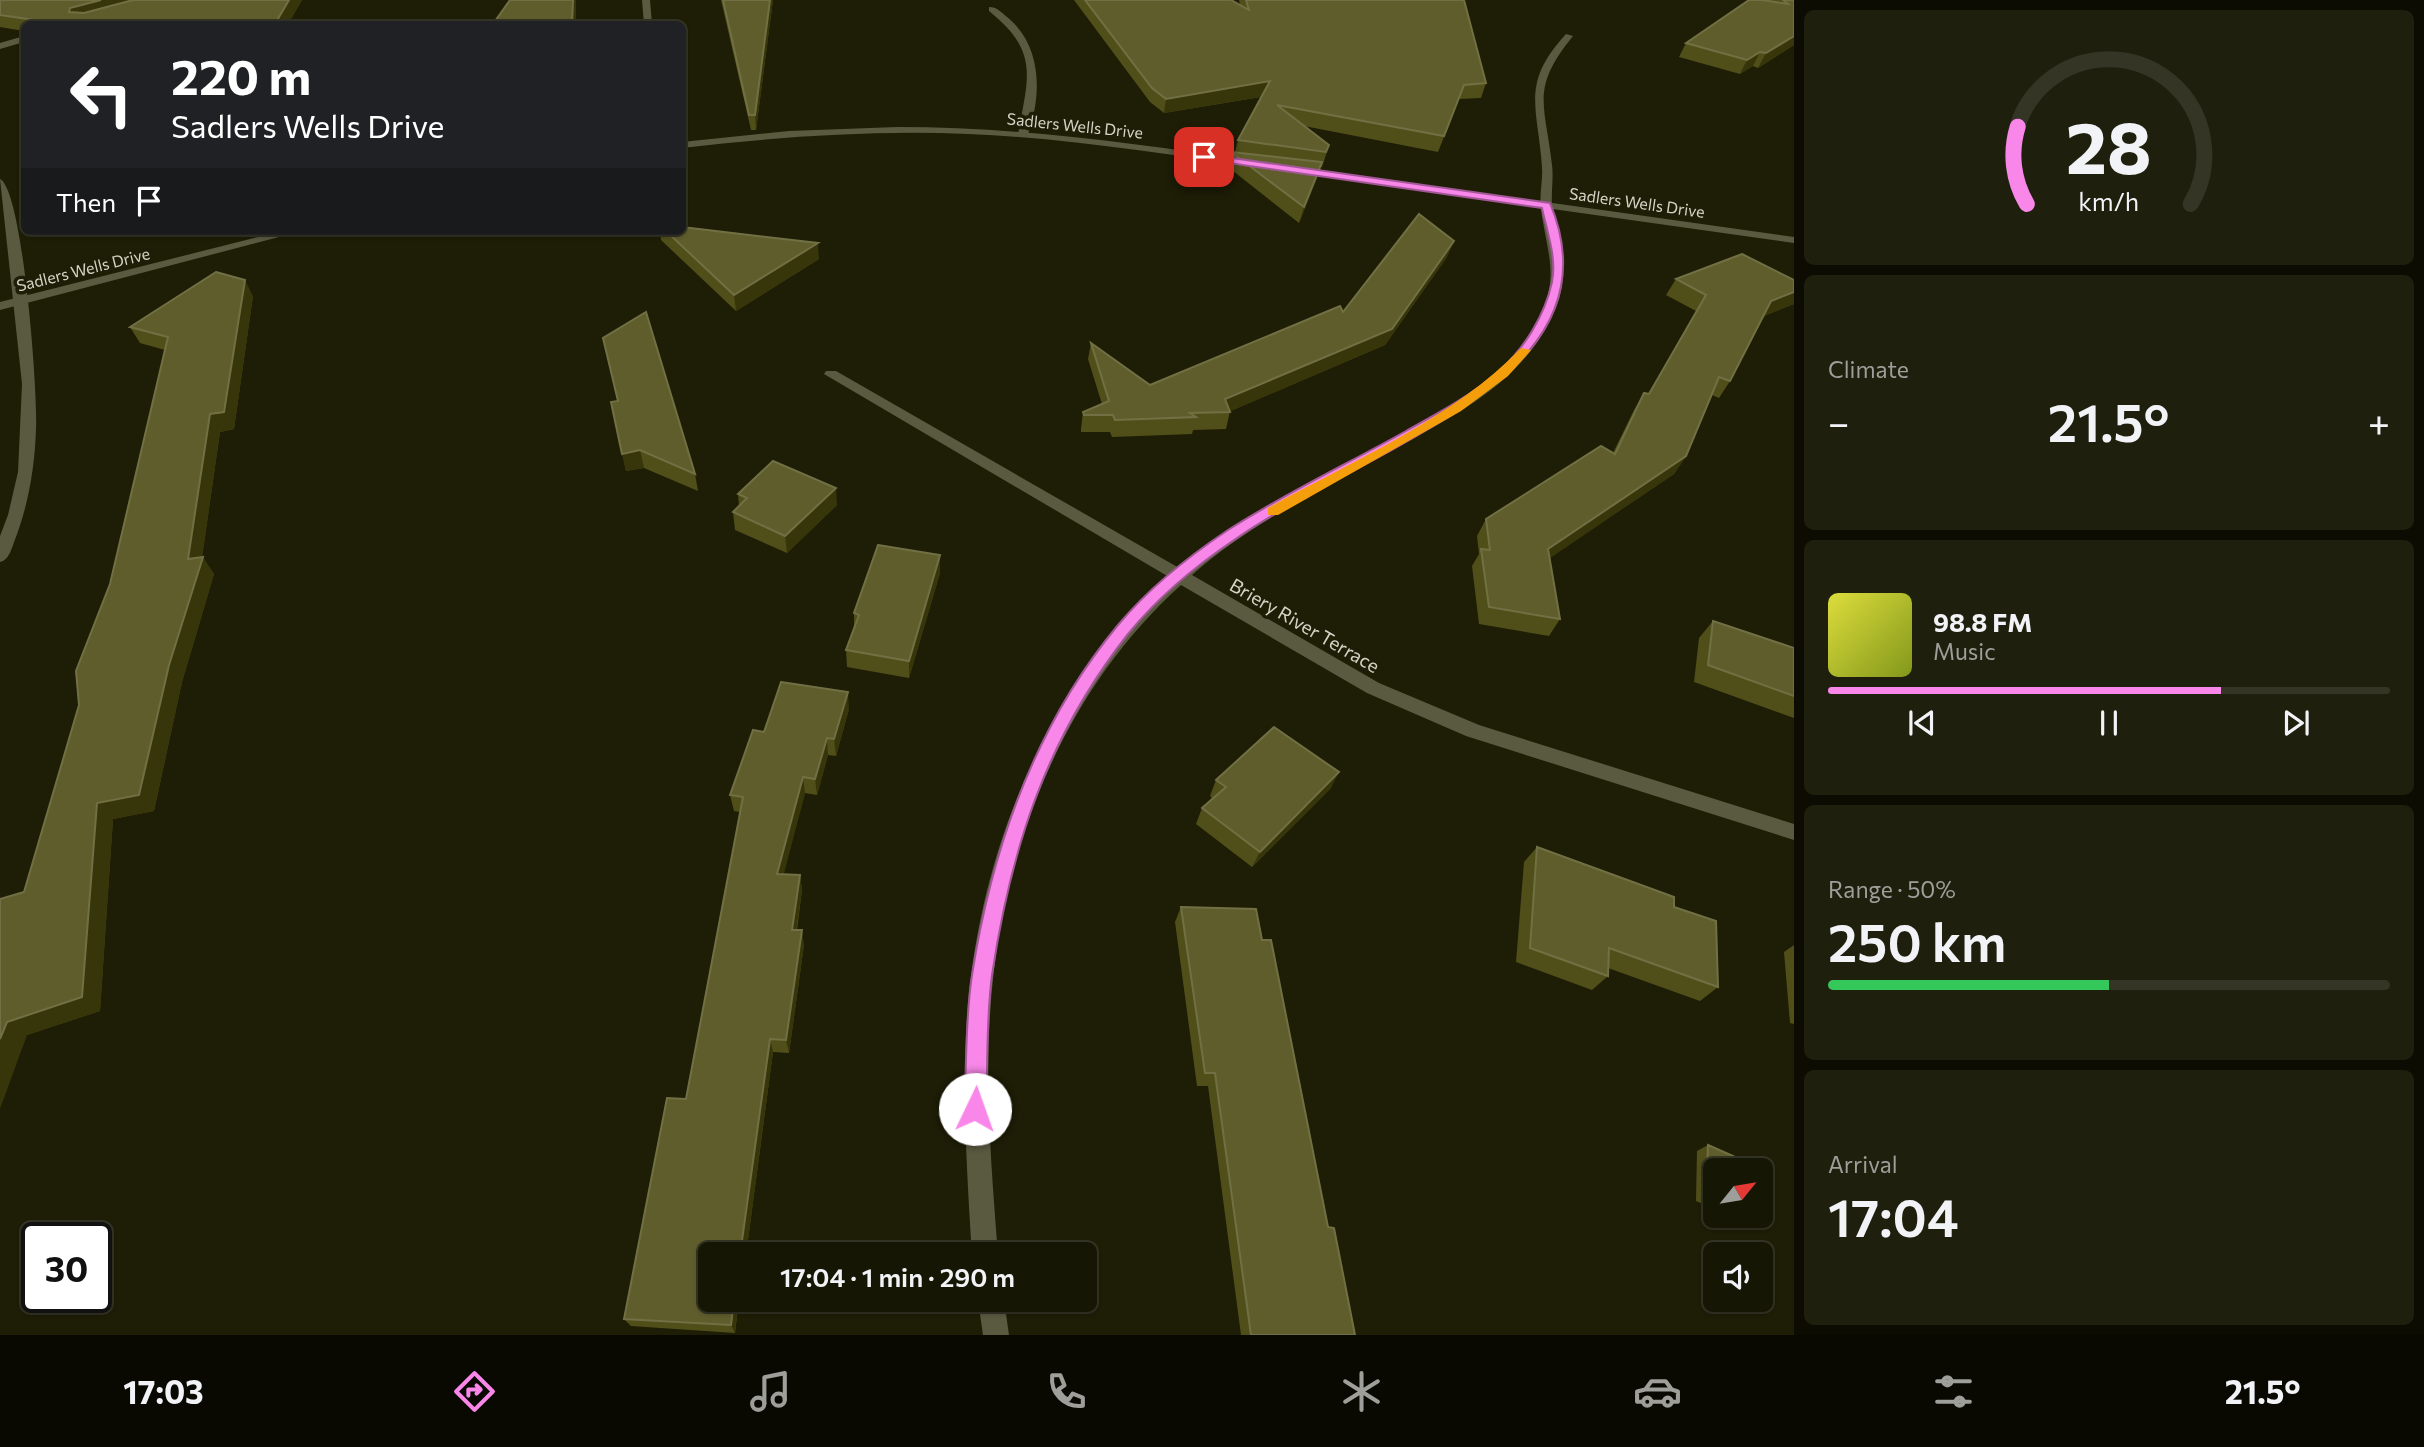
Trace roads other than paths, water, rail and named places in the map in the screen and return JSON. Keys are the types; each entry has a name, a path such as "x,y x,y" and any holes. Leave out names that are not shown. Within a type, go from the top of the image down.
{"street":[{"path":"646,0 648,21"},
{"path":"992,9 1021,34 1031,54 1033,67 1023,135"},
{"path":"984,1242 975,1109 982,978 1002,870 1032,779 1072,699 1124,628 1178,575 1233,534 1457,408 1503,373 1528,346 1548,312 1558,281 1558,256 1546,205 1547,171 1538,99 1539,81 1553,51 1569,36"},
{"path":"0,46 21,40"},
{"name":"Sadlers Wells Drive","path":"686,145 799,133 861,131 1023,135 1261,165"},
{"name":"Sadlers Wells Drive","path":"1288,169 1794,240"},
{"path":"0,182 9,206 32,399 25,475 0,557"},
{"name":"Sadlers Wells Drive","path":"0,306 280,235"},
{"name":"Briery River Terrace","path":"831,374 1373,688 1473,731 1794,832"},
{"path":"993,1312 996,1335"}]}
